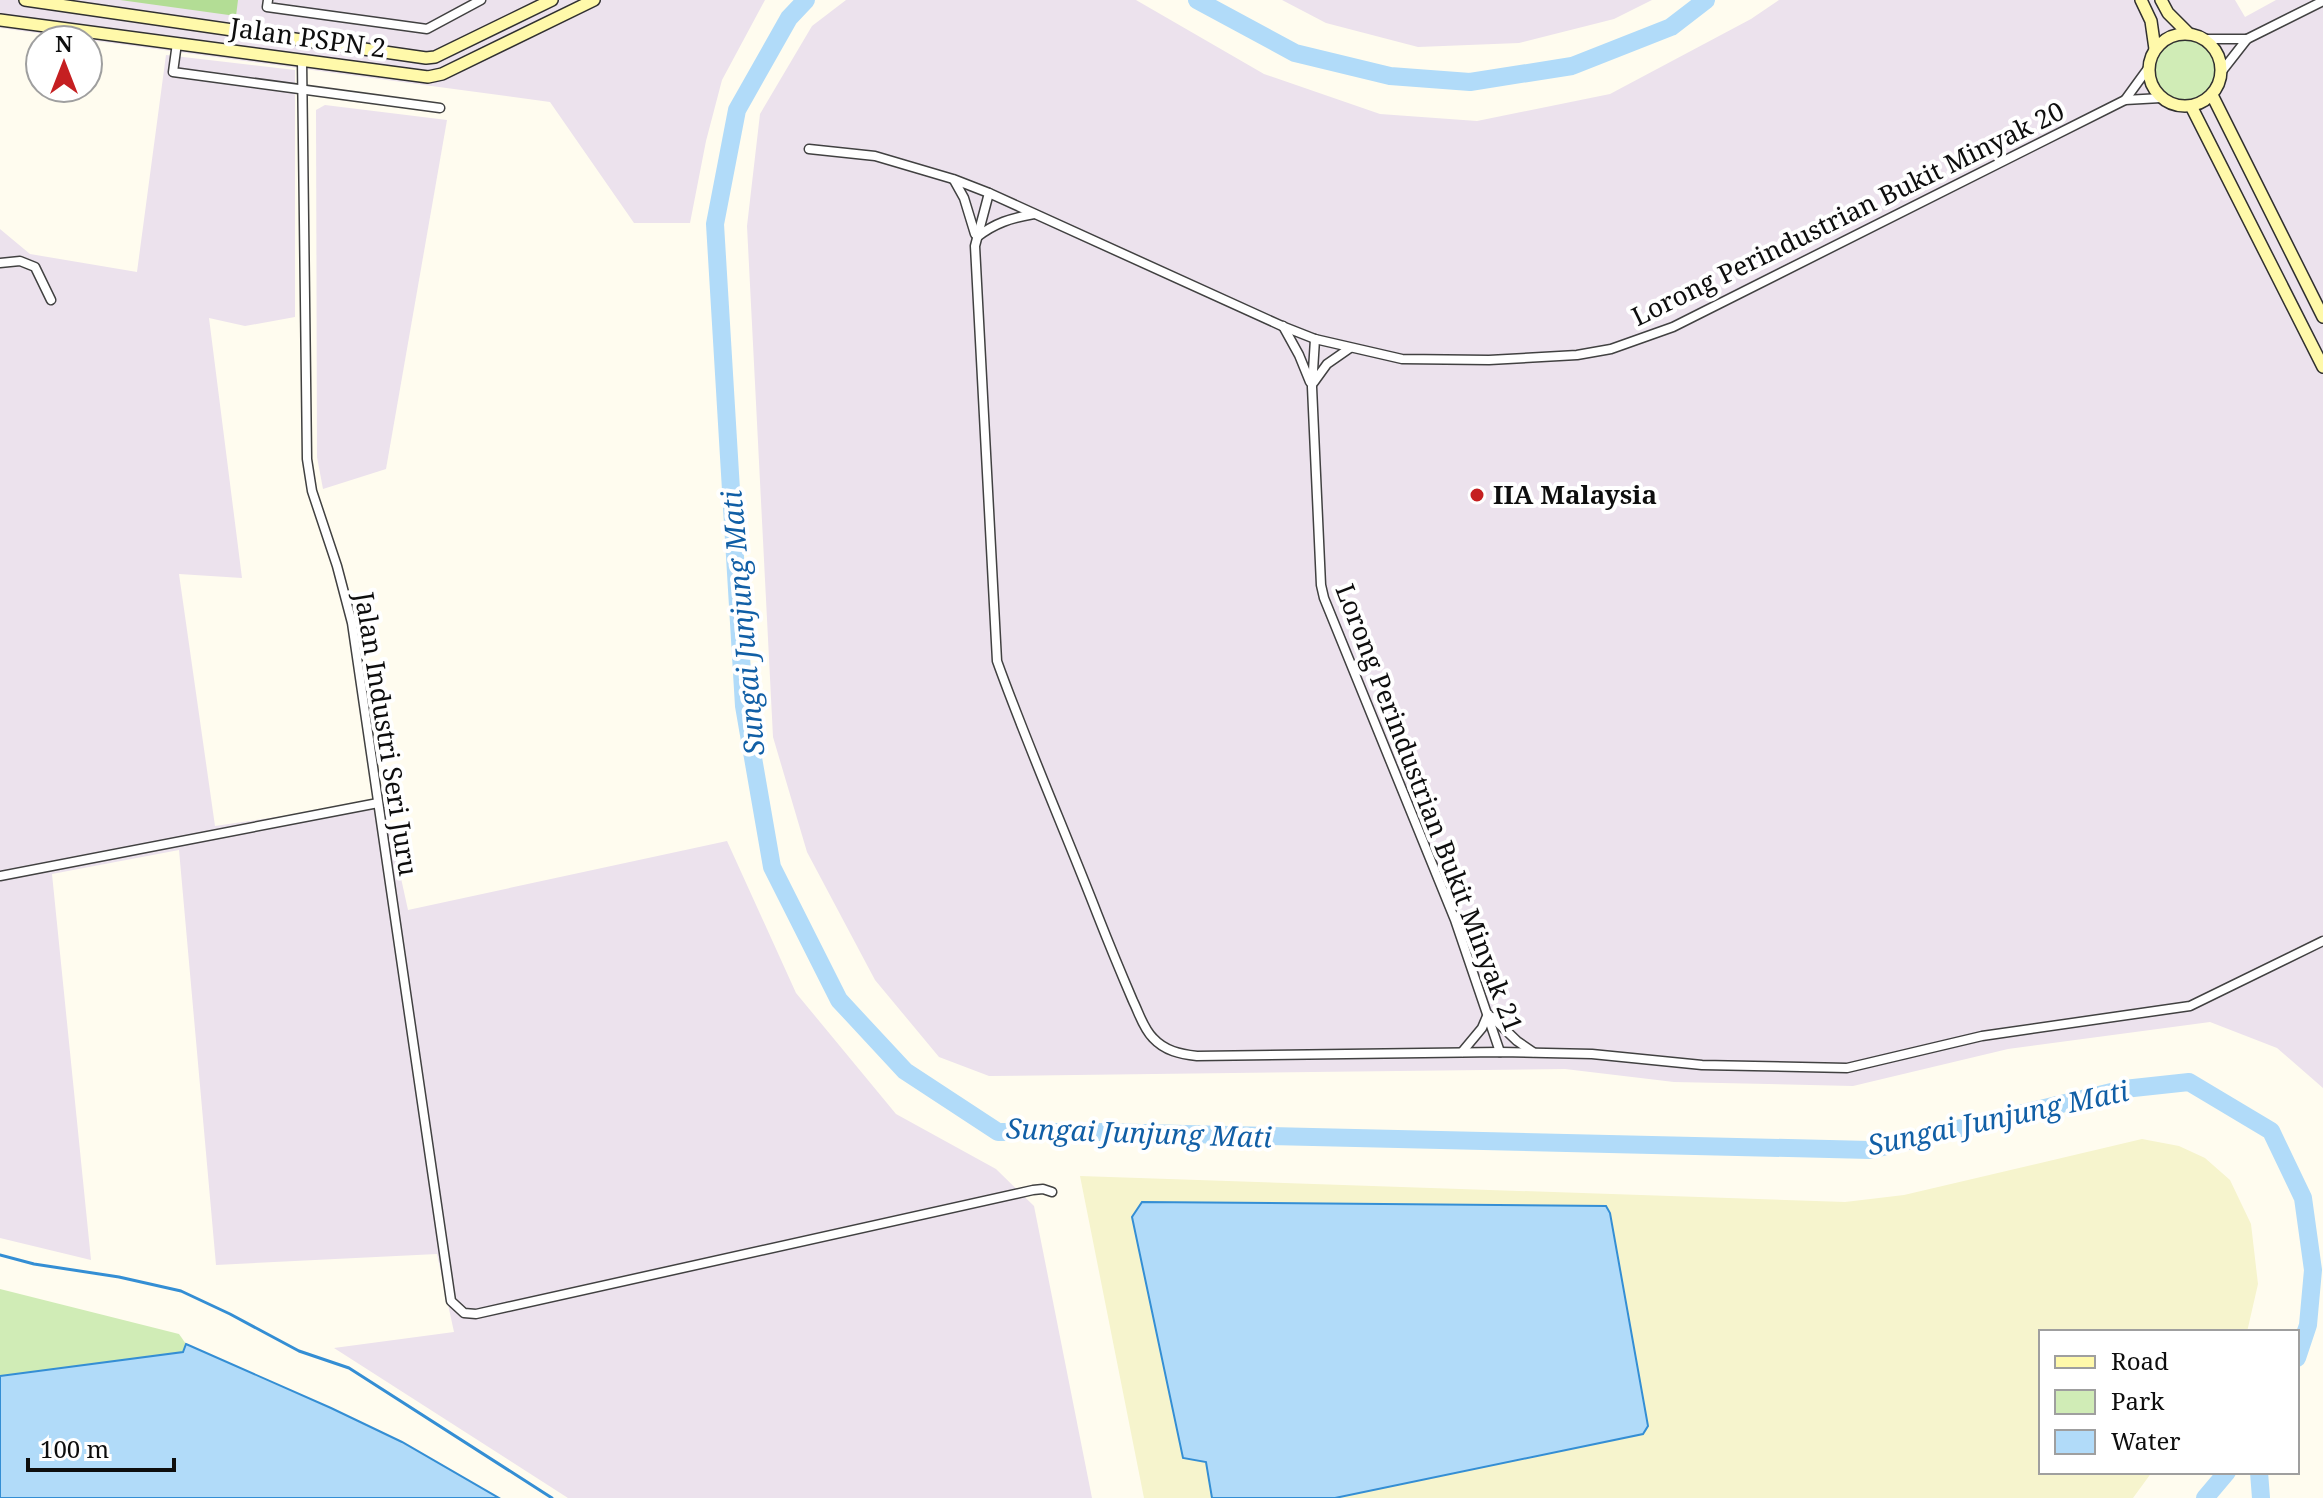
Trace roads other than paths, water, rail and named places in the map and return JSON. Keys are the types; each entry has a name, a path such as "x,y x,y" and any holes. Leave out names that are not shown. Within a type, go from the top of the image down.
{"street":[{"name":"Jalan PSPN 2","path":"25,0 426,58 435,57 552,0"},
{"path":"268,3 427,29 481,0"},
{"name":"Jalan PSPN 2","path":"0,20 428,77 442,74 594,0"},
{"path":"2125,100 2149,67 2155,49 2151,21 2141,0"},
{"path":"2161,0 2168,13 2188,33 2205,39 2247,39"},
{"path":"2222,71 2247,39 2323,1"},
{"path":"2155,49 2169,37 2188,33"},
{"path":"2149,67 2154,89 2161,98 2170,103 2199,104 2212,95 2222,71 2220,58 2205,39"},
{"path":"177,43 173,72 440,108"},
{"name":"Jalan Industri Seri Juru","path":"302,60 307,459 312,491 352,623 451,1301 464,1313 476,1314 1033,1190 1052,1192"},
{"path":"2212,95 2323,317"},
{"path":"2125,100 2161,98"},
{"name":"Lorong Perindustrian Bukit Minyak 20","path":"809,149 875,156 953,179 1315,339 1402,359 1542,358 1611,349 1673,327 2125,100"},
{"path":"2191,106 2323,367"},
{"path":"953,179 964,198 976,237 997,661 1144,1026 1167,1049 1197,1056 1534,1052 1592,1054 1702,1065 1847,1068 1982,1036 2190,1006 2323,941"},
{"path":"976,237 989,193"},
{"path":"976,237 992,225 1034,214"},
{"path":"0,263 20,261 35,267 51,300"},
{"path":"1282,326 1299,355 1312,387"},
{"name":"Lorong Perindustrian Bukit Minyak 21","path":"1315,339 1312,387 1324,598 1455,920 1500,1052"},
{"path":"1312,387 1327,364 1350,348"},
{"path":"0,876 378,803"},
{"path":"1461,1052 1473,1041 1488,1013 1534,1052"}],"water":[{"path":"1142,1202 1606,1206 1610,1213 1648,1426 1643,1434 1335,1498 1212,1498 1206,1462 1183,1458 1132,1217"},
{"path":"186,1344 402,1442 499,1498 0,1498 0,1376 183,1352"}],"waterway":[{"name":"Sungai Junjung Mati","path":"806,0 789,18 737,110 715,224 744,706 772,867 839,1000 905,1071 998,1132 1870,1150 2124,1089 2189,1082 2271,1131 2303,1198 2313,1270 2308,1325 2299,1352"},
{"name":"Sungai Junjung Mati","path":"1197,0 1295,53 1390,76 1470,82 1572,66 1671,27 1706,0"},
{"path":"0,1255 181,1291 299,1351 349,1368 552,1498"},
{"name":"Sungai Junjung Mati","path":"2205,1498 2225,1474"},
{"path":"2259,1474 2261,1498"}],"place":[{"name":"IIA Malaysia","path":"1477,495"}]}
